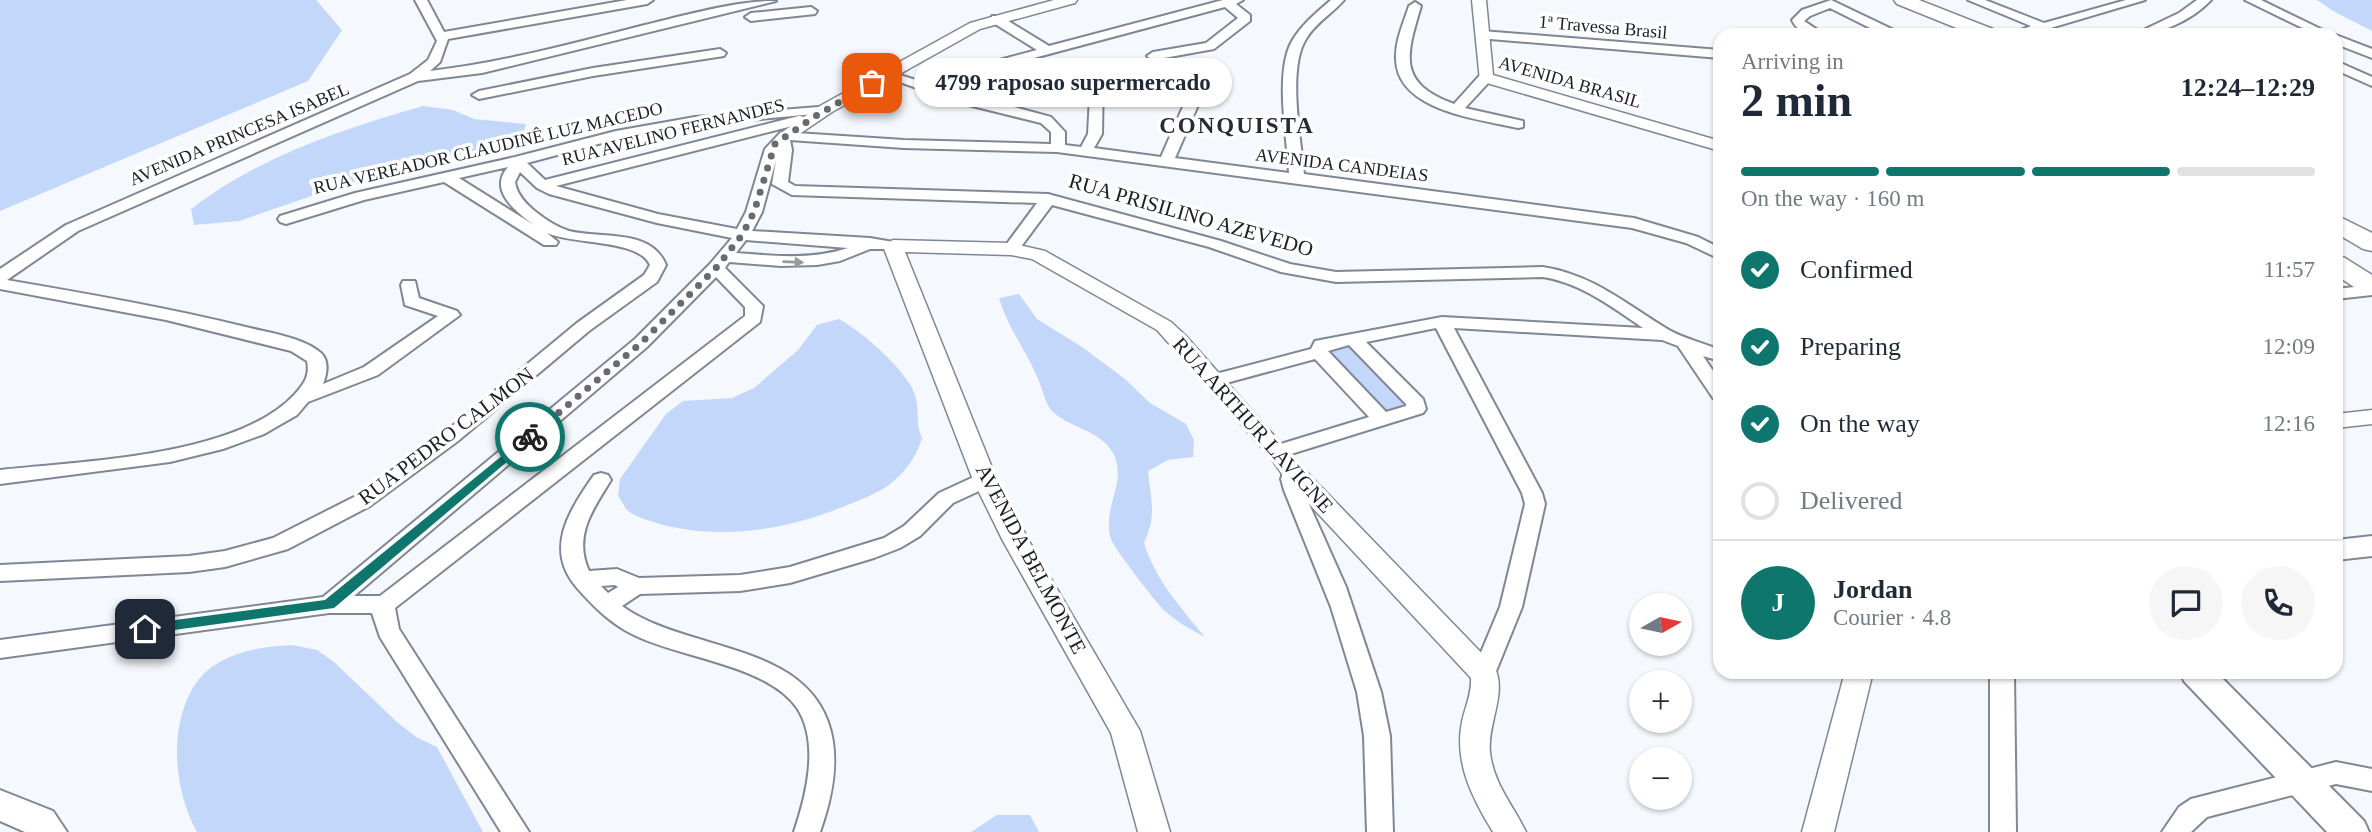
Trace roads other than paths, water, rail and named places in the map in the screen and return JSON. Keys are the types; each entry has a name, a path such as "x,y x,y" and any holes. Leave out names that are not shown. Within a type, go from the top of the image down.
{"main road":[{"path":"1903,0 1973,28"},
{"path":"2343,226 2372,244"},
{"path":"2343,268 2372,289"},
{"path":"2343,549 2372,546"},
{"path":"2203,679 2351,832"},
{"path":"0,805 40,822 49,832"}],"street":[{"path":"421,0 443,36 647,0"},
{"path":"329,605 641,343 720,262 742,235 754,212 772,149 784,136 975,26 1070,0"},
{"path":"1189,0 1205,9"},
{"path":"1297,178 1292,67 1295,47 1338,0"},
{"name":"AVENIDA BRASIL","path":"1479,0 1485,78 1713,142"},
{"path":"1974,0 2040,26"},
{"path":"2034,28 2139,0"},
{"path":"2155,28 2183,16 2206,0"},
{"path":"2251,0 2290,24 2303,28"},
{"path":"415,77 482,69 710,12 770,1"},
{"path":"919,85 1232,1 1246,18 1216,43 1153,57 1193,85 1196,93 1166,163"},
{"path":"1805,28 1797,23 1801,16 1831,4 1880,28"},
{"path":"1415,6 1402,59 1403,69 1409,80 1424,95 1456,110 1518,124"},
{"path":"670,23 697,23 811,11"},
{"path":"996,19 1046,50"},
{"name":"1ª Travessa Brasil","path":"1482,35 1713,53"},
{"name":"AVENIDA PRINCESA ISABEL","path":"0,277 50,241 72,229 415,77 439,55 443,36"},
{"path":"2343,42 2372,54"},
{"path":"480,95 593,72 720,53"},
{"path":"1174,72 1204,66 1200,76 1194,79 1199,84 1220,81 1213,88 1196,93"},
{"path":"2343,68 2372,82"},
{"path":"887,75 961,99 1046,120 1058,128 1060,133 1057,148"},
{"path":"1085,152 1095,134 1098,78"},
{"path":"1456,110 1485,78"},
{"name":"RUA VEREADOR CLAUDINÊ LUZ MACEDO","path":"286,219 360,196 519,163 664,125 766,120 820,113"},
{"name":"RUA AVELINO FERNANDES","path":"542,184 766,120"},
{"name":"AVENIDA CANDEIAS","path":"784,136 892,143 1057,148 1634,223 1680,236 1713,251"},
{"name":"RUA PRISILINO AZEVEDO","path":"784,136 785,150 780,184 792,190 1048,199 1315,274 1358,278 1543,272 1562,274 1584,283 1665,335"},
{"name":"RUA AVELINO FERNANDES","path":"519,163 554,191 657,218 742,235 881,244"},
{"name":"RUA PEDRO CALMON","path":"0,573 189,564 225,559 280,544 363,501 492,405 583,327 652,278 658,265 655,256 648,250 635,245 558,232 523,207 513,198 507,182 519,163"},
{"path":"447,177 492,203 544,239 558,245 575,246"},
{"path":"1011,249 1048,199"},
{"path":"720,262 820,262 881,244"},
{"name":"RUA ARTHUR LAVIGNE","path":"881,244 1011,249 1050,260 1164,326 1215,380 1292,471 1484,674"},
{"name":"AVENIDA BELMONTE","path":"881,244 985,480 1016,541 1125,731 1154,832"},
{"path":"0,649 329,605 385,604 754,318 754,306 720,262"},
{"path":"0,284 107,301 302,349 313,357 318,368 316,381 307,397 290,413 236,440 159,456 0,477"},
{"path":"307,397 371,371 451,315 411,301 409,285"},
{"path":"2343,293 2372,289"},
{"path":"1442,322 1532,492 1535,504 1511,607 1484,674 1488,687 1472,746 1482,786 1510,832"},
{"path":"1319,352 1321,345 1442,322 1665,335 1713,353"},
{"path":"1278,452 1416,409 1417,405 1352,338"},
{"path":"1684,342 1713,384"},
{"path":"1215,380 1319,352"},
{"path":"1319,352 1384,421"},
{"path":"2343,420 2372,417"},
{"path":"1292,471 1290,477 1294,490 1318,543 1365,675 1377,739 1376,809 1380,832"},
{"path":"601,480 574,524 570,547 573,566 606,607 645,631 757,670 782,681 804,698 820,730 820,779 807,832"},
{"path":"582,580 608,576 636,586 740,583 820,568 892,543 912,531 946,498 985,480"},
{"path":"606,607 636,586"},
{"path":"385,604 383,612 388,631 516,832"},
{"path":"1818,832 1857,679"},
{"path":"2001,679 2003,832"},
{"path":"2175,832 2188,815 2200,807 2336,774 2372,780"}],"place":[{"name":"4799 raposao supermercado","path":"872,83"}],"district":[{"name":"CONQUISTA","path":"1237,125"}]}
